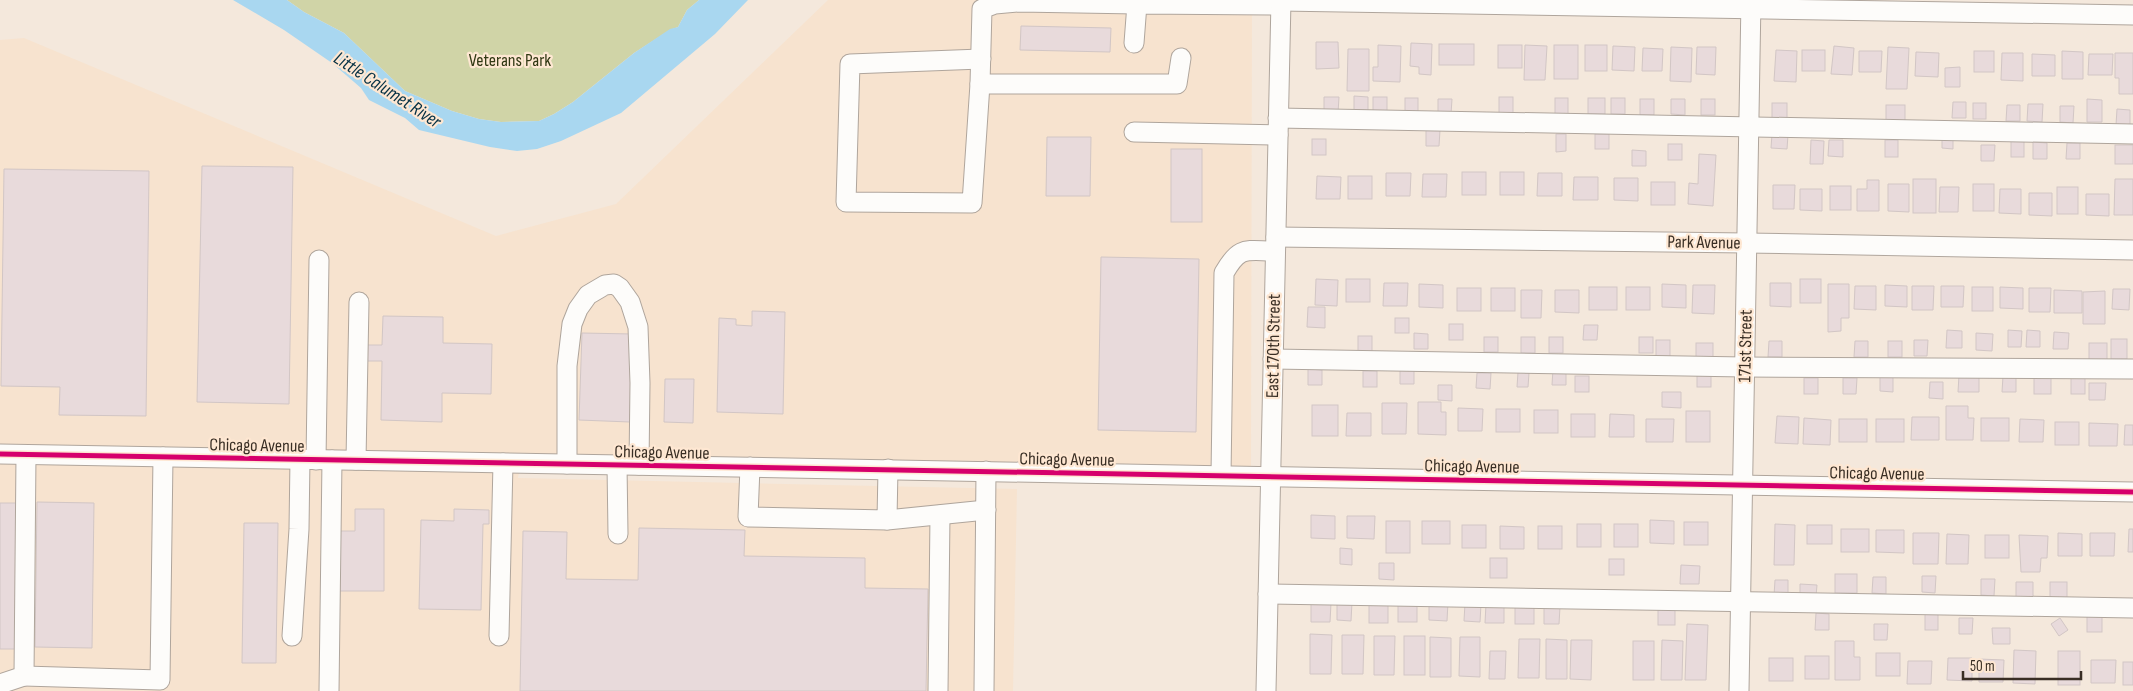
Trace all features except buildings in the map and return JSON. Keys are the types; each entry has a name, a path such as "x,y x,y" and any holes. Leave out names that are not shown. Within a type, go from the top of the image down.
{"street":[{"path":"980,59 850,64 846,202 972,203 980,84 982,9 995,4 1019,2 1137,4 1280,2 1751,4 2133,15"},
{"name":"East 170th Street","path":"1266,691 1280,2"},
{"path":"1134,43 1137,4"},
{"name":"171st Street","path":"1738,691 1751,4"},
{"path":"980,84 1177,84 1181,58"},
{"path":"1134,132 1278,126 1748,127 2133,134"},
{"name":"Park Avenue","path":"1221,475 1224,273 1233,258 1241,251 1276,244 1746,243 2133,250"},
{"path":"319,260 316,460 328,691"},
{"path":"566,464 567,366 572,324 578,309 588,295 605,284 614,284 620,288 630,302 638,327 640,383 639,465"},
{"path":"356,460 359,302"},
{"path":"1273,359 1744,367 2133,369"},
{"name":"Chicago Avenue","path":"0,454 2133,492"},
{"path":"24,676 26,455"},
{"path":"0,684 24,676 160,680 163,457"},
{"path":"292,636 299,529 316,460"},
{"path":"499,636 503,463"},
{"path":"617,465 618,534"},
{"path":"750,467 748,517 887,520 986,510"},
{"path":"887,520 888,470"},
{"path":"984,691 986,471"},
{"path":"938,691 940,515"},
{"path":"1268,594 2133,608"}],"shaded area":[{"path":"828,0 1252,0 1251,476 521,463 518,478 1017,489 1013,691 0,691 0,40 24,38 496,236 616,204"}],"green space":[{"name":"Veterans Park","path":"287,0 699,0 687,10 678,27 634,53 573,102 554,114 539,121 501,122 479,119 452,111 405,91 344,33 304,12"}],"water":[{"name":"Little Calumet River","path":"233,0 287,0 304,12 344,33 405,91 452,111 479,119 501,122 539,121 554,114 573,102 634,53 670,29 678,27 687,10 699,0 748,0 715,34 621,113 561,141 537,149 517,151 490,147 419,130 405,118 369,100 361,88 332,63 284,30"}],"cycle path":[{"path":"0,454 2133,492"}]}
